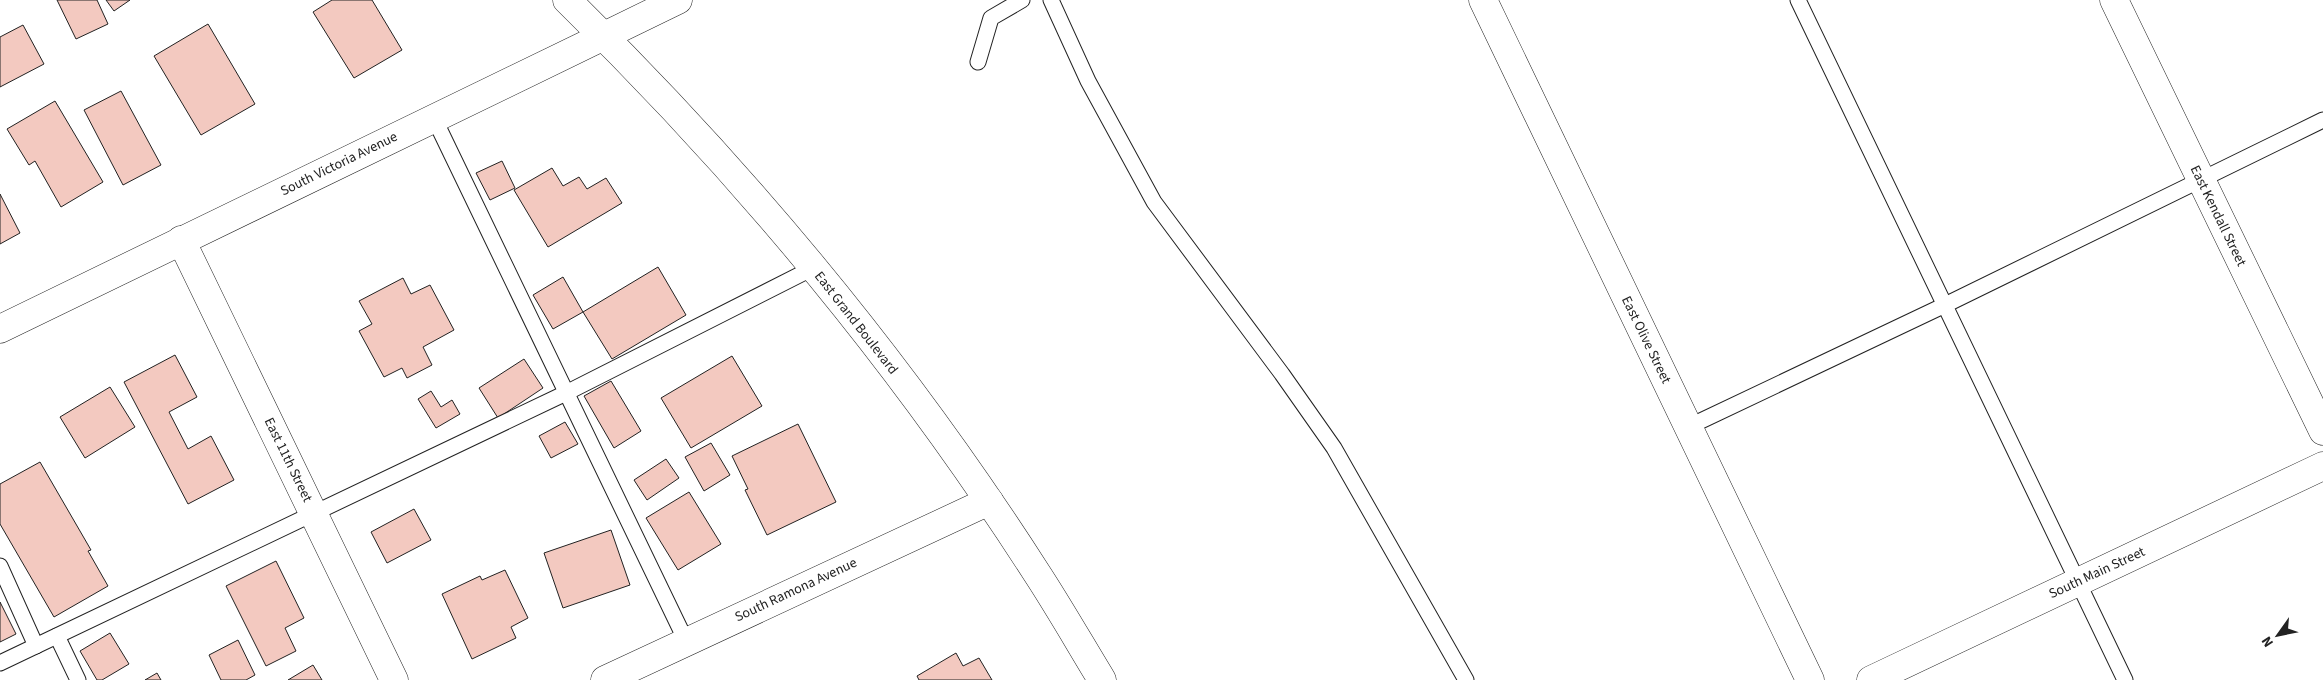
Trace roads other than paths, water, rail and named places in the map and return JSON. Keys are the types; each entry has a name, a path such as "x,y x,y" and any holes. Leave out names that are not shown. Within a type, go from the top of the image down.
{"street":[{"name":"East Grand Boulevard","path":"567,0 693,129 813,268 916,401 988,501 1037,573 1102,680"},
{"name":"South Victoria Avenue","path":"0,329 678,0"},
{"name":"East Olive Street","path":"1483,0 1810,680"},
{"name":"East Kendall Street","path":"2114,0 2323,431"},
{"name":"East 11th Street","path":"181,240 394,680"},
{"name":"South Main Street","path":"1870,680 2323,466"},
{"name":"South Ramona Avenue","path":"605,680 988,501"}],"lane":[{"path":"978,62 991,18 1022,0"},
{"path":"1051,0 1088,82 1154,202 1282,374 1334,448 1466,680"},
{"path":"1798,0 2125,680"},
{"path":"434,118 686,641"},
{"path":"1688,426 1945,305 2323,120"},
{"path":"0,663 566,393 813,268"},
{"path":"0,566 36,646"},
{"path":"57,636 78,680"}]}
